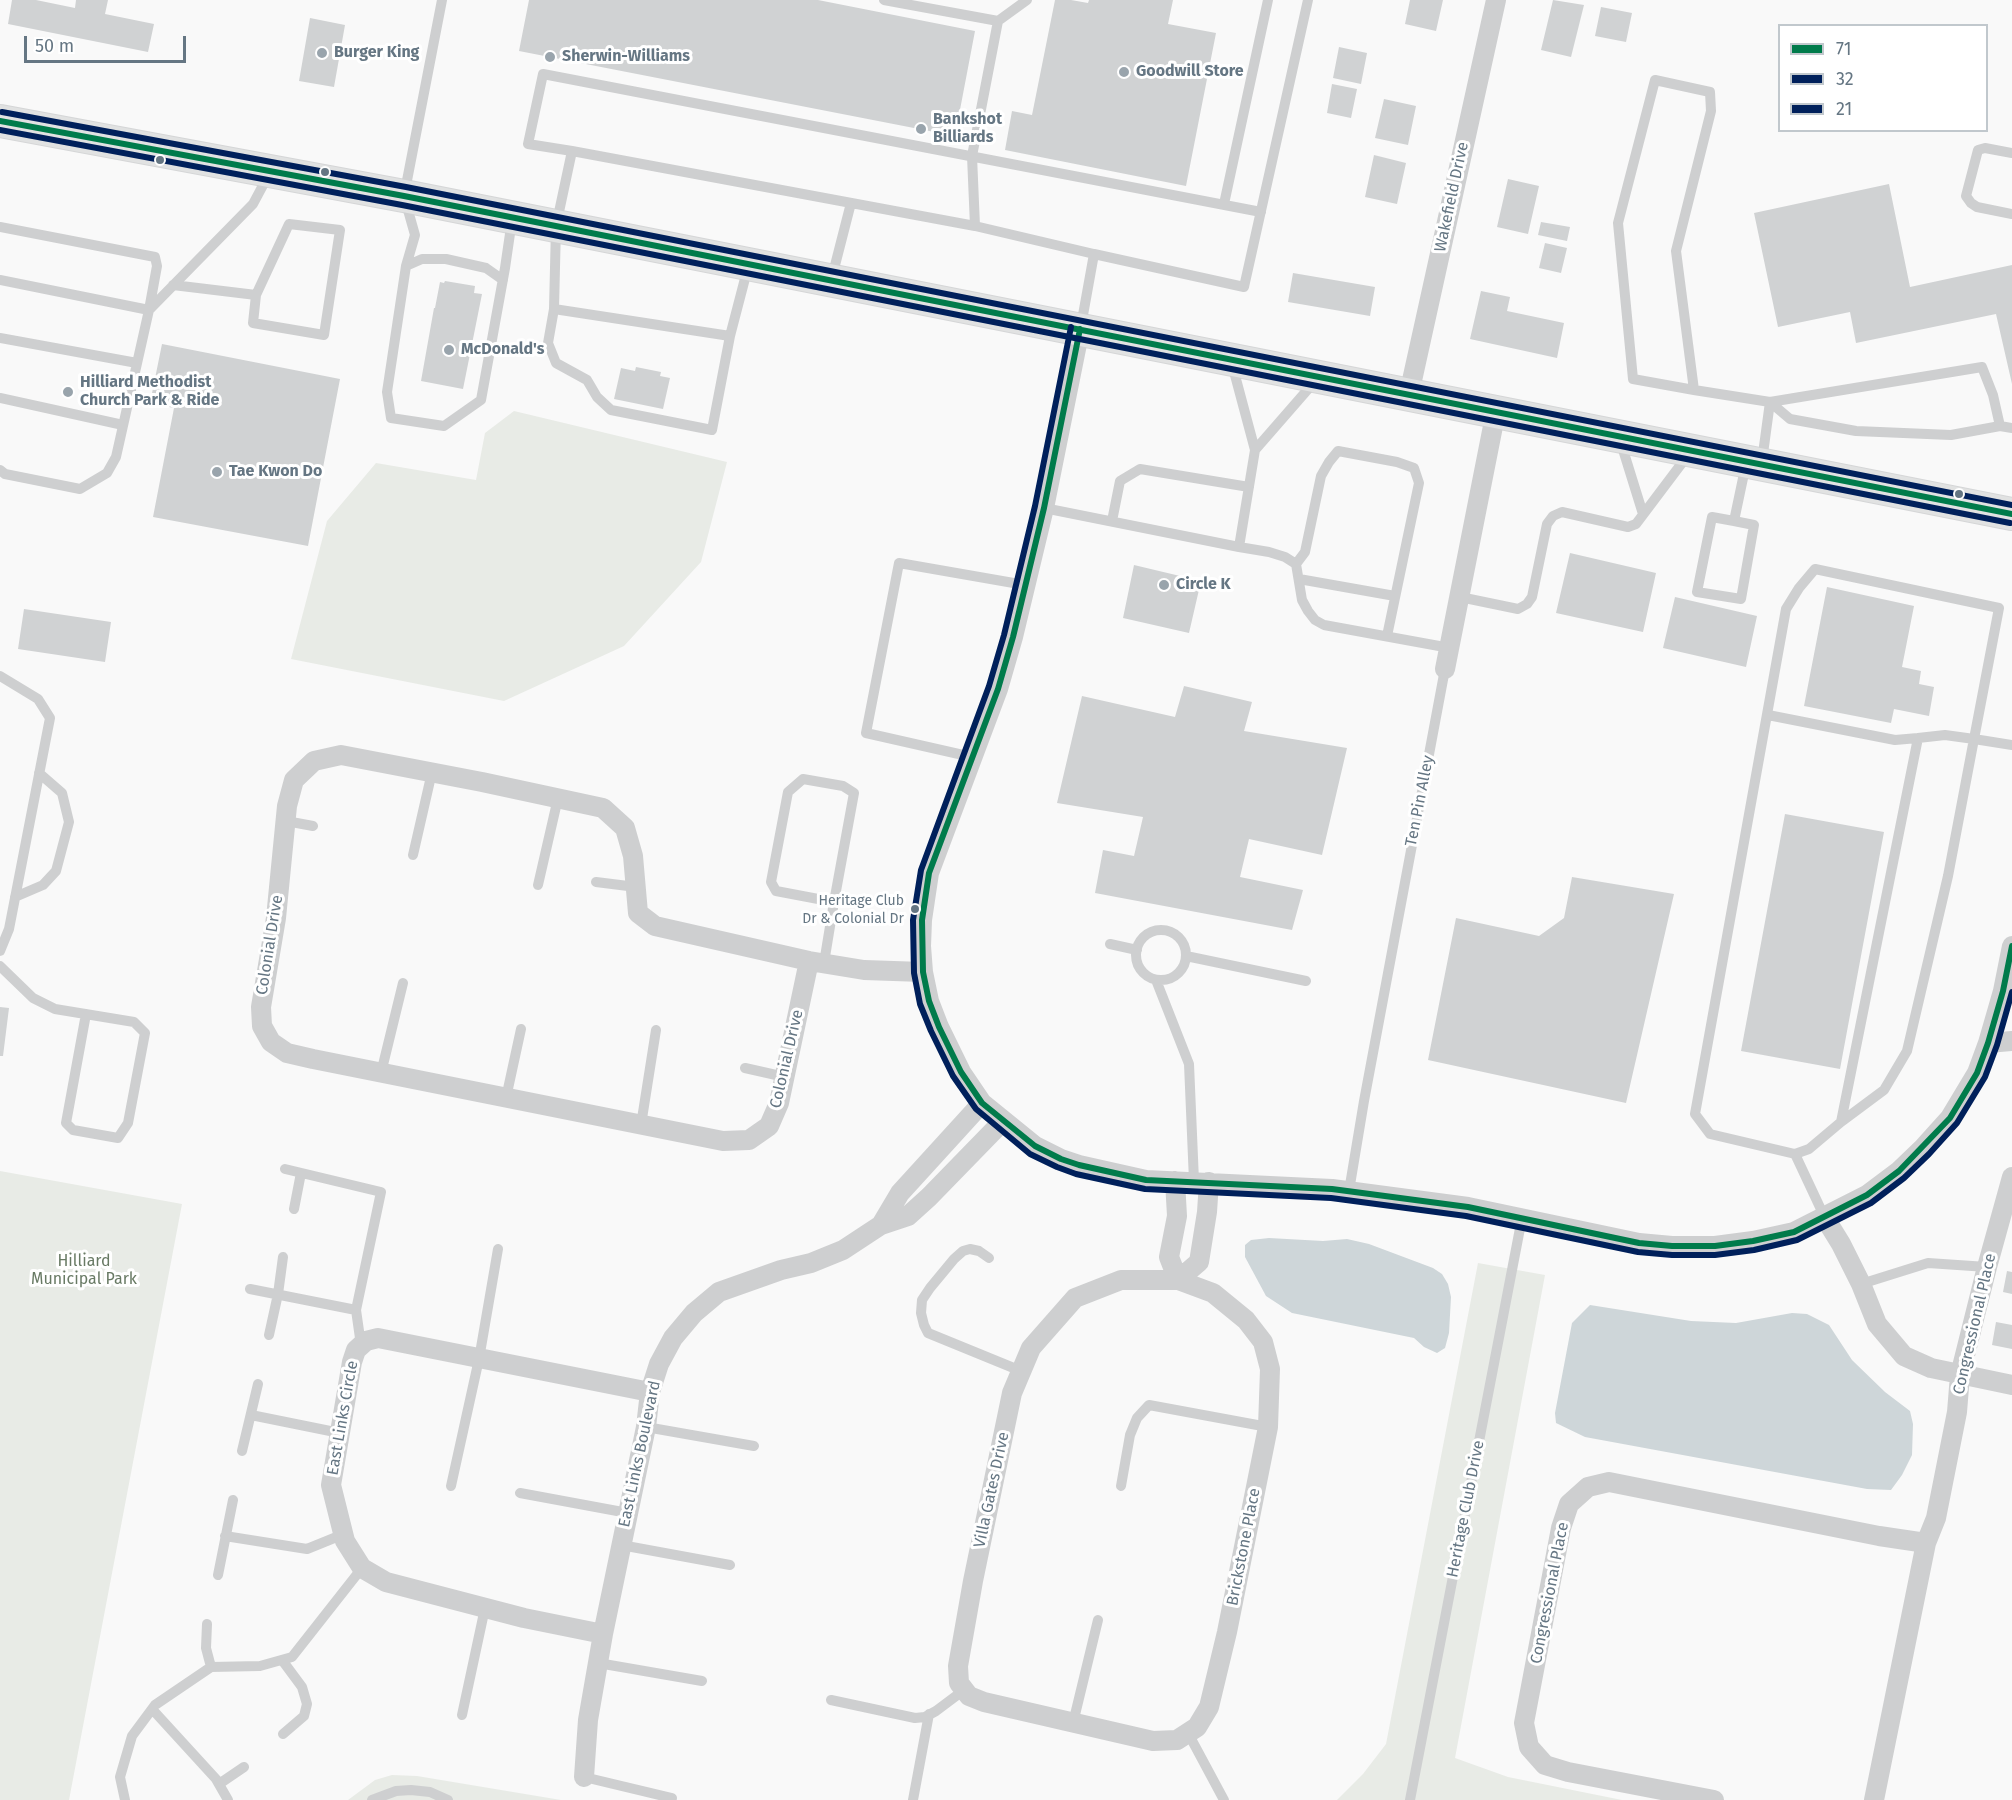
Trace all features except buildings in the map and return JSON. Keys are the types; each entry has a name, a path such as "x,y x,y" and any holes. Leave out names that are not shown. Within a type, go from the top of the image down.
{"main road":[{"path":"0,121 404,196 2012,514"}],"street":[{"name":"Wakefield Drive","path":"1409,394 1496,0"},
{"path":"1080,329 1044,508 998,689 929,873 922,920 923,972 929,1001 961,1072 982,1103 1035,1146 1061,1159 1146,1180 1349,1191 1468,1207 1639,1243 1715,1246 1754,1241 1794,1232 1867,1195 1899,1171 1950,1118 1977,1073 2007,995 2012,946"},
{"name":"Ten Pin Alley","path":"1445,669 1496,411"},
{"name":"Colonial Drive","path":"817,962 779,1103 769,1126 749,1140 723,1141 287,1053 271,1042 262,1026 261,1007 276,918 287,806 294,780 314,761 340,755 603,808 625,828 633,856 638,913 655,926 817,962 864,970 923,972"},
{"path":"1988,1043 2012,1041"},
{"name":"East Links Boulevard","path":"881,1225 900,1193 982,1103"},
{"name":"East Links Boulevard","path":"584,1777 588,1719 603,1634 646,1427 650,1392 659,1364 673,1338 694,1313 719,1292 780,1270 811,1263 843,1250 881,1225 908,1215 929,1197 1003,1121"},
{"name":"Congressional Place","path":"1874,1800 1926,1543 1936,1518 1956,1413 1960,1375 2012,1177"},
{"path":"1193,1181 1207,1212 1199,1263 1178,1280 1170,1257 1177,1216 1193,1181"},
{"path":"1825,1218 1862,1284 1877,1323 1904,1356 1931,1368 2012,1385"},
{"name":"Villa Gates Drive","path":"964,1690 959,1683 958,1666 973,1581 1012,1393 1031,1348 1075,1298 1121,1280 1178,1280"},
{"name":"Brickstone Place","path":"1178,1280 1213,1293 1246,1320 1263,1342 1270,1369 1268,1427 1227,1632 1209,1707 1197,1727 1188,1733"},
{"name":"East Links Circle","path":"603,1634 524,1618 386,1582 362,1568 345,1541 331,1485 352,1362 356,1350 366,1341 378,1338 650,1392"},
{"name":"Congressional Place","path":"1714,1800 1568,1772 1545,1765 1529,1747 1524,1723 1561,1528 1569,1504 1588,1487 1609,1482 1880,1536 1926,1543"},
{"path":"964,1690 969,1696 984,1702 1153,1741 1177,1740 1188,1733"}],"lane":[{"path":"442,0 404,196 415,235 406,266 387,392 391,418 444,426 481,400 512,218"},
{"path":"884,0 998,21"},
{"path":"975,226 972,156 998,21 1027,0"},
{"path":"1224,204 1268,0"},
{"path":"1261,212 543,74 528,144 975,226 1244,287 1261,212 1308,0"},
{"path":"1694,390 1676,250 1711,111 1710,93 1654,80 1618,223 1633,379 1694,390 1770,402 1982,367 1993,395 2000,426"},
{"path":"2012,153 1985,148 1978,150 1966,196 1977,207 2012,214"},
{"path":"572,151 556,226 555,309 548,343 556,363 587,380 597,397 611,410 712,430 730,336 749,264"},
{"path":"149,310 253,204 271,172"},
{"path":"831,281 851,203"},
{"path":"289,224 340,231 324,335 253,323 256,295 289,224"},
{"path":"0,227 154,257 157,266 116,458 107,473 80,489 5,474 0,470"},
{"path":"1080,329 1094,254"},
{"path":"406,266 422,259 446,259 486,267 503,280"},
{"path":"0,280 149,310"},
{"path":"173,285 256,295"},
{"path":"555,309 730,336"},
{"path":"0,338 137,363"},
{"path":"1231,358 1256,450 1239,547"},
{"path":"1256,450 1319,376"},
{"path":"0,398 123,425"},
{"path":"1770,402 1790,419 1856,431 1951,435 2000,426 2012,428"},
{"path":"1734,521 1754,463 1770,402"},
{"path":"1619,436 1643,514"},
{"path":"1460,597 1518,609 1527,604 1532,597 1547,524 1553,516 1562,512 1628,527 1636,524 1691,450"},
{"path":"1296,564 1305,552 1321,476 1338,451 1397,462 1414,468 1419,483 1387,636"},
{"path":"1112,522 1120,481 1140,469 1249,487"},
{"path":"1044,508 1285,557 1296,564 1302,600 1308,611 1315,620 1324,625 1450,648"},
{"path":"1712,517 1734,521 1754,525 1741,599 1697,592 1712,517"},
{"path":"972,757 866,733 899,563 1025,585"},
{"path":"1815,569 1999,608 1974,739 1948,876 1907,1051 1884,1090 1809,1149 1796,1154 1710,1134 1695,1114 1786,609 1799,588 1815,569"},
{"path":"1299,579 1395,596"},
{"name":"Ten Pin Alley","path":"1349,1191 1445,669"},
{"path":"0,676 39,699 50,718 9,929 0,951"},
{"path":"1768,715 1895,740 1945,735 2012,745"},
{"path":"1841,1122 1918,738"},
{"path":"413,855 432,772"},
{"path":"15,897 43,885 56,871 69,822 62,793 39,773"},
{"path":"817,962 834,902 854,793 843,786 803,779 788,792 771,882 776,891 834,902"},
{"path":"538,885 558,798"},
{"path":"286,822 313,826"},
{"path":"596,882 636,887"},
{"path":"1159,931 1167,931 1180,940 1185,947 1186,956 1180,972 1165,980 1156,980 1149,977 1138,966 1137,950 1145,937 1159,931"},
{"path":"1110,944 1137,950"},
{"path":"1186,956 1306,981"},
{"path":"0,966 33,998 55,1009 86,1014 135,1022 145,1033 128,1123 118,1138 73,1130 66,1123 86,1014"},
{"path":"1156,980 1189,1064 1193,1181"},
{"path":"381,1073 403,982"},
{"path":"506,1098 521,1029"},
{"path":"641,1125 657,1030"},
{"path":"745,1068 785,1077"},
{"path":"1796,1154 1825,1218"},
{"path":"285,1169 381,1192 356,1310 362,1345"},
{"path":"294,1209 302,1173"},
{"name":"Heritage Club Drive","path":"1410,1800 1522,1218"},
{"path":"451,1486 479,1359 498,1249"},
{"path":"988,1258 980,1251 970,1249 963,1251 954,1259 922,1300 921,1313 924,1325 928,1333 1021,1371"},
{"path":"269,1335 279,1294 283,1257"},
{"path":"1862,1284 1928,1263 1987,1267"},
{"path":"250,1289 356,1310"},
{"path":"242,1451 258,1384"},
{"path":"1121,1486 1130,1435 1137,1418 1149,1405 1268,1427"},
{"path":"251,1415 340,1433"},
{"path":"646,1427 754,1446"},
{"path":"520,1493 628,1513"},
{"path":"218,1575 233,1500"},
{"path":"225,1536 307,1549 344,1534"},
{"path":"621,1545 730,1565"},
{"path":"125,1800 120,1777 132,1736 152,1709 211,1667 260,1666 292,1658 362,1568"},
{"path":"462,1715 485,1608"},
{"path":"1073,1723 1098,1620"},
{"path":"207,1624 206,1648 211,1667"},
{"path":"282,1660 302,1687 307,1704 304,1716 283,1734"},
{"path":"598,1663 702,1681"},
{"path":"831,1701 915,1718 929,1714 945,1705 964,1690"},
{"path":"152,1709 219,1784 228,1800"},
{"path":"914,1800 929,1714"},
{"path":"1188,1733 1224,1800"},
{"path":"219,1784 244,1767"},
{"path":"584,1777 672,1798"},
{"path":"372,1800 396,1791 411,1790 430,1792 448,1800"}],"green space":[{"path":"514,411 727,462 701,562 624,646 504,701 291,659 327,521 376,463 476,480 485,433"},
{"name":"Hilliard Municipal Park","path":"0,1171 182,1204 69,1800 0,1800"},
{"path":"1478,1263 1545,1275 1455,1758 1508,1777 1622,1800 1337,1800 1363,1774 1386,1744"},
{"path":"392,1775 417,1776 561,1800 348,1800 375,1780"}],"shaded area":[{"path":"1269,1238 1323,1241 1347,1239 1369,1244 1433,1268 1442,1274 1448,1284 1451,1297 1449,1333 1445,1348 1437,1353 1424,1347 1414,1338 1292,1313 1266,1296 1245,1257 1245,1245 1251,1240"},
{"path":"1590,1305 1691,1321 1736,1323 1792,1313 1807,1314 1829,1325 1852,1360 1885,1392 1910,1411 1913,1424 1912,1455 1902,1475 1891,1490 1867,1489 1585,1437 1556,1423 1555,1413 1572,1323"}],"transit line":[{"name":"21","path":"2,112 406,187 2012,505"},
{"name":"71","path":"0,121 404,196 2012,514"},
{"name":"32","path":"0,130 402,205 2010,523"},
{"name":"32","path":"1071,327 1035,506 1004,635 989,686 921,870 913,920 914,973 920,1004 953,1076 976,1109 1030,1154 1076,1174 1145,1189 1331,1198 1466,1216 1638,1252 1715,1255 1754,1250 1797,1240 1871,1203 1904,1178 1929,1154 1957,1123 1985,1077 2012,992"},
{"name":"71","path":"1080,329 1044,508 1013,637 998,689 929,873 922,920 923,972 929,1001 961,1072 982,1103 1035,1146 1079,1165 1146,1180 1332,1189 1468,1207 1639,1243 1715,1246 1753,1241 1794,1232 1867,1195 1899,1171 1950,1118 1977,1073 1988,1043 2003,991 2012,946"}],"place":[{"name":"Burger King","path":"322,53"},
{"name":"Sherwin-Williams","path":"550,57"},
{"name":"Goodwill Store","path":"1124,72"},
{"name":"Bankshot Billiards","path":"921,129"},
{"name":"McDonald's","path":"449,350"},
{"name":"Hilliard Methodist Church Park & Ride","path":"68,392"},
{"name":"Tae Kwon Do","path":"217,472"},
{"name":"Circle K","path":"1164,585"},
{"name":"Heritage Club Dr & Colonial Dr","path":"915,909"}]}
